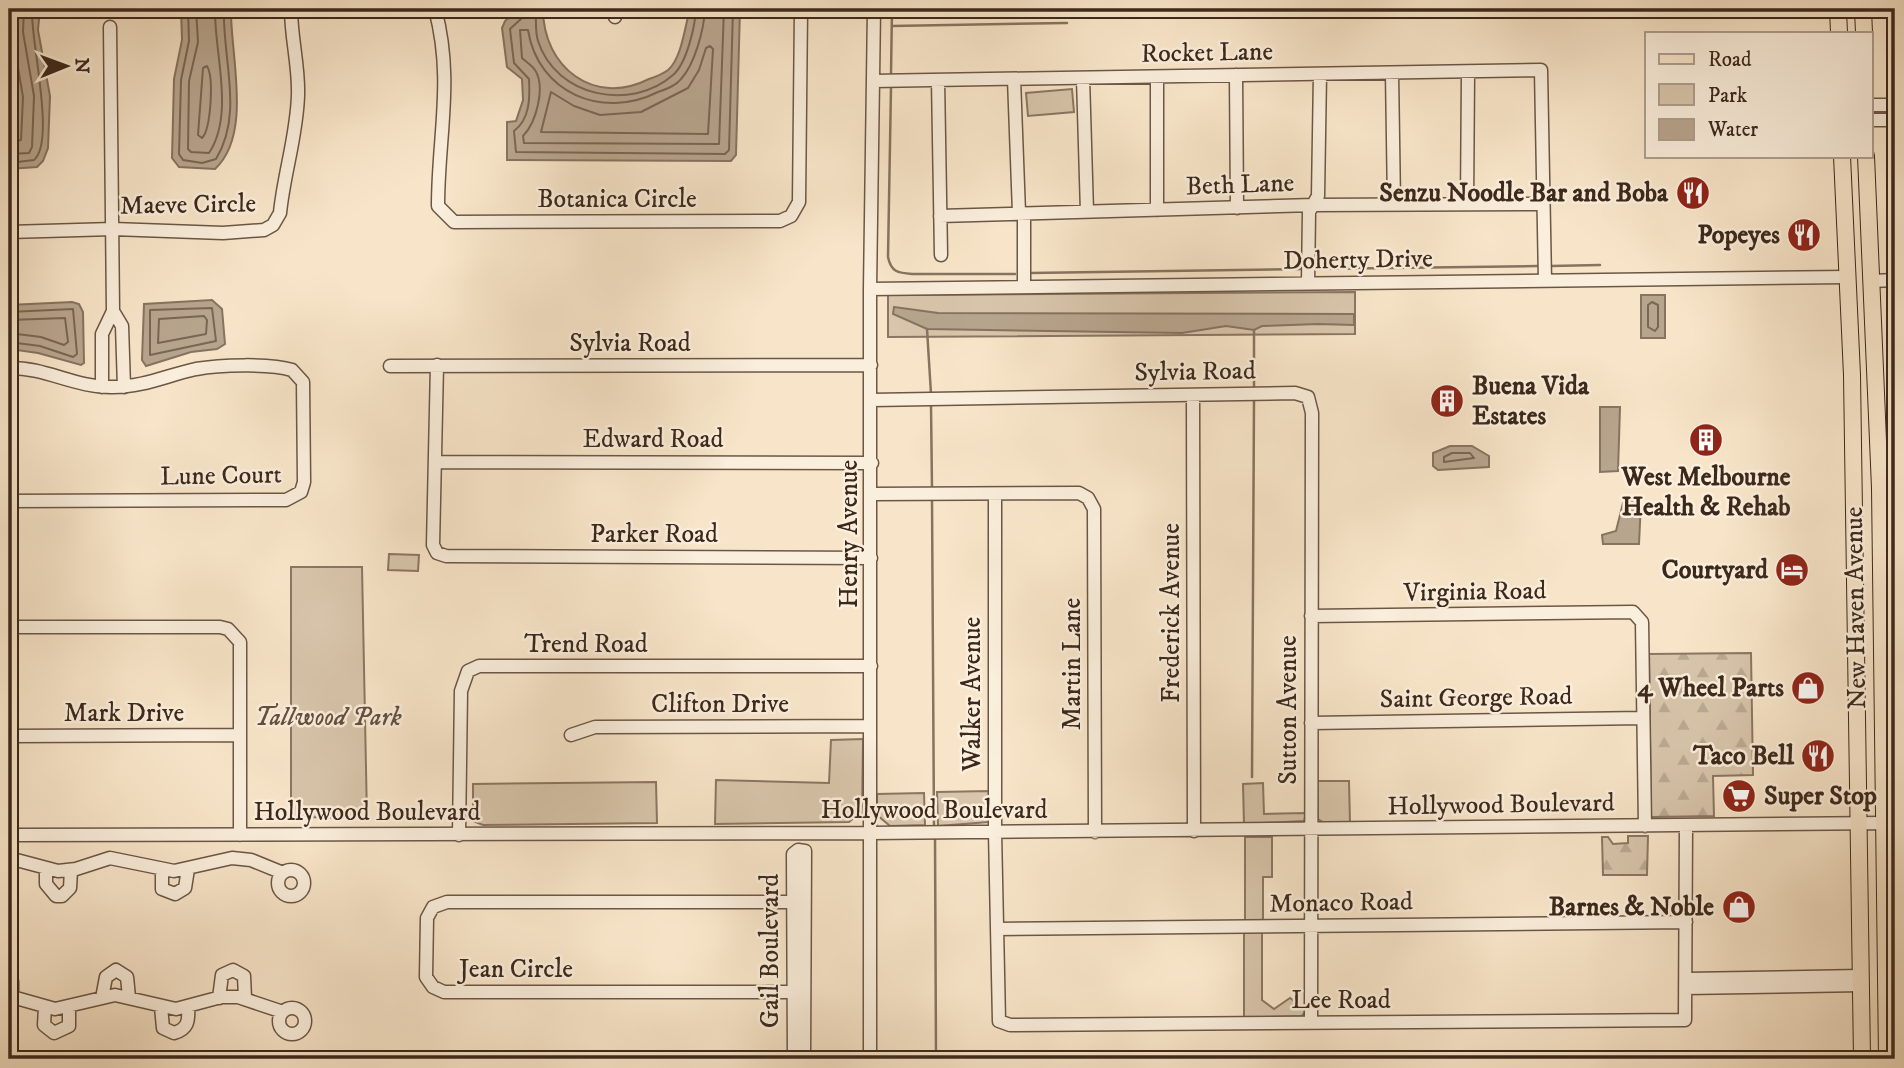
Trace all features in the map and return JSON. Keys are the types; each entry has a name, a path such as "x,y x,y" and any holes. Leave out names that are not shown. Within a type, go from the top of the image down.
{"main road":[{"path":"1838,9 1839,32"},
{"path":"1863,9 1864,32"},
{"name":"New Haven Avenue","path":"1842,158 1854,461 1862,1059"},
{"name":"New Haven Avenue","path":"1866,158 1874,320 1887,488 1880,514 1892,823 1887,1059"},
{"path":"1846,245 1856,267 1872,281"},
{"path":"1847,277 1864,293 1874,320"},
{"path":"1854,461 1866,480 1887,488"},
{"path":"1854,485 1869,496 1880,514"},
{"path":"1861,980 1876,986 1887,1008"}],"street":[{"name":"Maeve Circle","path":"9,232 113,229 223,233 264,230 274,225 280,213 297,114 298,91 291,36 291,9"},
{"name":"Botanica Circle","path":"435,9 441,31 446,80 445,128 438,164 438,206 454,222 780,221 792,216 799,202 801,9"},
{"name":"Henry Avenue","path":"870,1059 870,289 874,9"},
{"path":"102,387 102,334 113,311 110,27"},
{"name":"Rocket Lane","path":"873,82 1541,70 1542,204"},
{"path":"1467,204 1468,72"},
{"path":"1392,73 1394,204"},
{"path":"1308,284 1309,212 1318,196 1320,74"},
{"path":"1236,75 1237,208"},
{"path":"1157,77 1157,210"},
{"path":"1083,78 1087,212"},
{"path":"1014,79 1024,286"},
{"path":"939,80 941,255"},
{"path":"1872,105 1895,105"},
{"path":"1872,120 1895,120"},
{"path":"1542,204 1545,281"},
{"name":"Beth Lane","path":"940,216 1313,205 1542,204"},
{"name":"Doherty Drive","path":"870,289 1847,277"},
{"path":"1872,281 1895,280"},
{"path":"113,311 122,326 124,387"},
{"path":"435,462 437,365"},
{"name":"Sylvia Road","path":"390,366 871,365"},
{"name":"Lune Court","path":"9,368 33,370 74,384 102,387 124,387 207,368 292,370 303,383 304,482 301,492 286,500 9,500"},
{"name":"Sylvia Road","path":"872,400 1295,393 1308,397"},
{"name":"Frederick Avenue","path":"1193,395 1194,831"},
{"name":"Sutton Avenue","path":"1308,397 1312,413 1311,1023"},
{"name":"Edward Road","path":"435,462 872,463"},
{"name":"Parker Road","path":"435,462 433,545 437,553 446,556 871,558"},
{"name":"Martin Lane","path":"995,494 1079,493 1088,498 1094,509 1095,832"},
{"path":"872,494 995,494"},
{"name":"Walker Avenue","path":"995,494 995,832 999,1021"},
{"name":"Virginia Road","path":"1311,616 1633,612 1639,615 1643,622 1643,719"},
{"path":"9,627 228,629 240,642 240,835"},
{"name":"Trend Road","path":"460,835 461,691 468,671 479,667 871,666"},
{"path":"1643,719 1645,826"},
{"name":"Saint George Road","path":"1311,723 1643,719"},
{"name":"Clifton Drive","path":"571,735 595,727 870,726"},
{"name":"Mark Drive","path":"9,736 240,735"},
{"name":"Hollywood Boulevard","path":"9,835 1095,832 1892,823"},
{"path":"1686,826 1685,984 1861,980"},
{"path":"117,835 117,858"},
{"path":"9,858 46,869 71,870 117,858 162,870 188,869 232,858 251,860 283,873"},
{"path":"46,869 47,886 56,896 62,896 70,888 71,870"},
{"path":"162,870 162,889 165,893 175,894 185,888 188,869"},
{"name":"Jean Circle","path":"798,902 447,902 433,907 427,918 426,977 433,987 444,992 798,992"},
{"name":"Gail Boulevard","path":"794,1059 798,992 798,902"},
{"name":"Monaco Road","path":"997,929 1686,922"},
{"path":"102,998 106,977 116,970 127,977 128,997"},
{"path":"219,998 222,975 233,970 244,976 245,998"},
{"path":"9,974 13,987 10,997 45,1007 69,1008 102,998 128,997 162,1007 188,1007 219,998 245,998 283,1012"},
{"name":"Lee Road","path":"999,1021 1010,1026 1685,1020 1685,984"},
{"name":"Gail Boulevard","path":"798,992 804,1059"},
{"path":"45,1007 44,1025 54,1033 69,1026 69,1008"},
{"path":"162,1007 163,1028 174,1033 186,1028 188,1007"}],"green space":[{"path":"1072,89 1074,112 1028,116 1026,93"},
{"path":"1355,292 1355,334 888,337 888,295"},
{"path":"389,554 419,555 418,571 388,570"},
{"name":"Tallwood Park","path":"291,567 362,567 367,818 291,817"},
{"path":"1751,653 1753,775 1713,776 1714,816 1651,817 1649,654"},
{"path":"863,739 862,818 855,817 849,822 715,824 716,780 829,783 831,740"},
{"path":"1317,781 1349,781 1350,823 1326,824 1318,819"},
{"path":"656,782 657,823 483,825 473,821 473,784"},
{"path":"1263,783 1264,814 1306,813 1304,821 1244,824 1243,784"},
{"path":"990,791 989,822 938,826 937,792"},
{"path":"924,793 925,825 890,826 877,815 877,794"},
{"path":"1628,836 1648,836 1647,875 1603,875 1602,837 1608,837 1613,844 1628,843"},
{"path":"1245,837 1272,837 1272,877 1263,877 1263,921 1245,921"},
{"path":"1262,931 1262,1000 1274,1009 1290,998 1306,1010 1302,1016 1244,1018 1244,932"}],"water":[{"path":"9,9 40,9 38,30 50,96 48,148 43,161 37,167 9,169"},
{"path":"181,9 231,9 236,115 227,154 215,169 179,167 172,158 174,79 182,40"},
{"path":"519,9 543,9 545,30 562,64 575,76 591,84 609,88 629,86 668,70 680,50 690,9 740,9 736,155 731,161 507,160 507,122 516,121 523,100 522,79 507,67 502,28 505,21"},
{"path":"1641,295 1665,295 1665,338 1641,338"},
{"path":"212,300 222,309 225,344 217,349 191,352 146,366 142,360 144,304"},
{"path":"79,304 83,312 84,363 81,365 38,353 9,349 9,305"},
{"path":"894,307 938,313 1354,314 1354,325 1262,326 1254,330 1226,326 1182,333 927,329 893,314"},
{"path":"1600,407 1620,407 1618,471 1600,472"},
{"path":"1450,446 1472,446 1489,456 1489,467 1438,470 1433,466 1433,453"},
{"path":"1631,498 1641,502 1639,544 1603,544 1602,535 1616,531 1623,503"}],"waterway":[{"path":"891,74 892,9"},
{"path":"892,26 1067,23"},
{"path":"891,88 888,257 891,266 899,272 912,274 1015,274"},
{"path":"1551,266 1600,265"},
{"path":"1314,269 1537,266"},
{"path":"1030,273 1303,269"},
{"path":"927,329 931,394"},
{"path":"1254,330 1254,388"},
{"path":"1252,777 1254,399"},
{"path":"931,405 932,489"},
{"path":"932,499 934,828"},
{"path":"935,835 936,1059"}],"place":[{"name":"Senzu Noodle Bar and Boba","path":"1693,193"},
{"name":"Popeyes","path":"1804,235"},
{"name":"Buena Vida Estates","path":"1447,401"},
{"name":"West Melbourne Health & Rehab","path":"1706,440"},
{"name":"Courtyard","path":"1792,570"},
{"name":"4 Wheel Parts","path":"1808,688"},
{"name":"Taco Bell","path":"1818,756"},
{"name":"Super Stop","path":"1739,796"},
{"name":"Barnes & Noble","path":"1739,907"}]}
